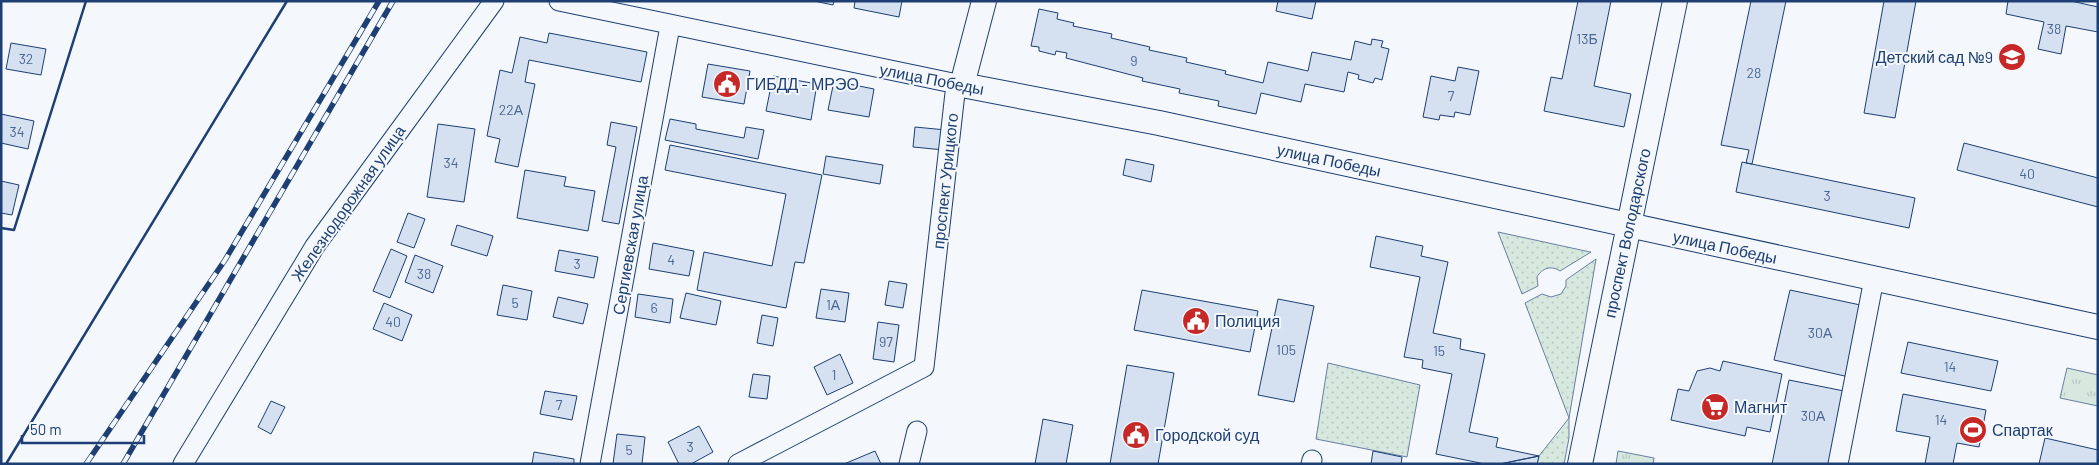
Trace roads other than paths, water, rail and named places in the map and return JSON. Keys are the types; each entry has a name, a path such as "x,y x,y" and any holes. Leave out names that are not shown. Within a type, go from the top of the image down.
{"main road":[{"name":"проспект Урицкого","path":"962,85 984,1"},
{"name":"проспект Володарского","path":"1580,464 1675,1"},
{"name":"улица Победы","path":"962,85 1168,125 2098,327"}],"street":[{"name":"Железнодорожная улица","path":"183,464 314,246 494,1"},
{"name":"улица Победы","path":"559,1 670,26 962,85"},
{"name":"Сергиевская улица","path":"590,464 670,26"},
{"name":"проспект Урицкого","path":"738,464 924,367 954,93 962,85"},
{"path":"1838,464 1874,279"},
{"path":"910,464 917,431"}],"railway":[{"path":"86,464 225,260 379,1"},
{"path":"123,464 393,1"}],"place":[{"name":"Детский сад №9","path":"2012,57"},
{"name":"ГИБДД - МРЭО","path":"727,84"},
{"name":"Полиция","path":"1196,321"},
{"name":"Магнит","path":"1715,407"},
{"name":"Спартак","path":"1973,430"},
{"name":"Городской суд","path":"1136,435"}]}
